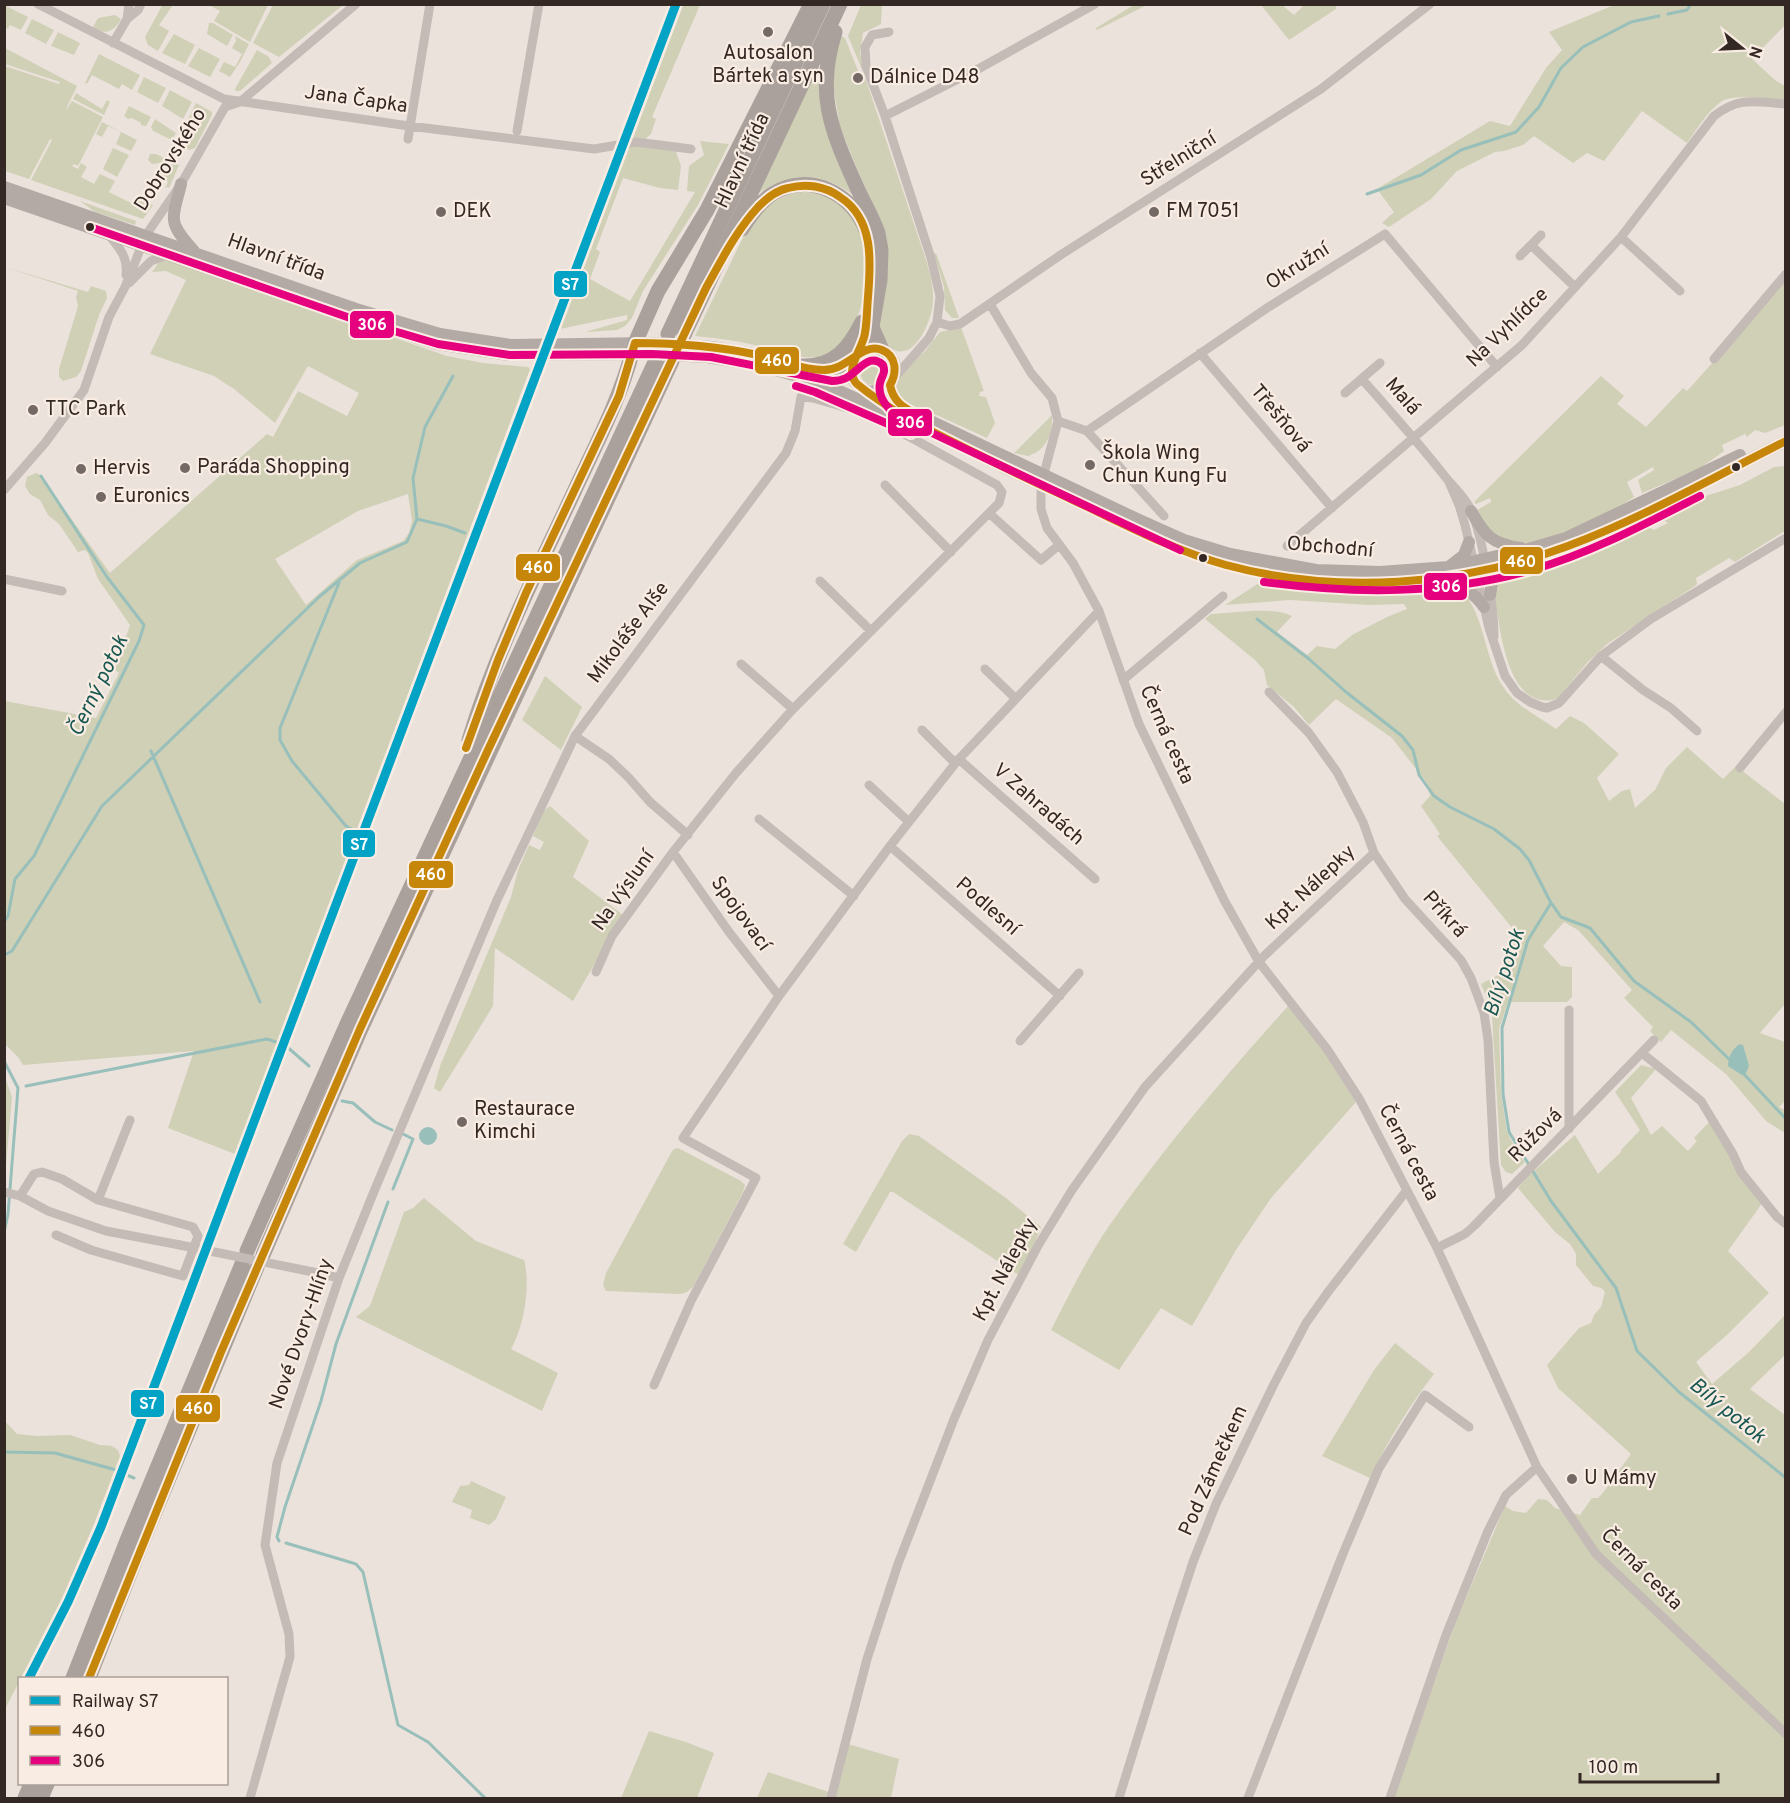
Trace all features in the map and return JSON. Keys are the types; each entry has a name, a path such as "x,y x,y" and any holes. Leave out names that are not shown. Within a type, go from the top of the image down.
{"highway":[{"path":"456,804 471,731 498,660 526,593 619,396 633,348 658,291 707,210 811,4"},
{"path":"668,334 823,4"},
{"path":"842,4 825,71 826,96 836,139 878,234 881,250 880,280 872,327 886,353"},
{"name":"Hlavní třída","path":"684,335 842,4"},
{"path":"706,288 744,226 761,204 773,194 793,186 808,185 826,189 842,197 855,209 863,223 870,250 866,331 857,356"},
{"path":"802,366 822,364 833,360 844,351 862,322 867,305"},
{"path":"456,804 652,352"},
{"path":"89,1677 346,1024 560,599 672,361"},
{"path":"74,1677 128,1538 252,1259"}],"main road":[{"path":"181,184 173,218 176,231 194,252"},
{"name":"Hlavní třída","path":"4,187 144,240 167,255 351,318 436,344 485,352 536,350"},
{"name":"Hlavní třída","path":"4,198 107,233 194,252 345,305 440,334 536,350"},
{"path":"536,350 633,348 652,352 709,352 762,356 832,371 842,368 871,348 886,353 895,370 892,381 881,391 870,392"},
{"path":"709,352 819,382 912,423"},
{"path":"857,356 851,371 859,387 870,392 912,423"},
{"name":"Obchodní","path":"892,381 893,397 903,408 1157,539 1227,565 1316,580 1379,582 1442,578 1480,567 1566,538 1785,432"},
{"path":"819,382 855,382"},
{"name":"Obchodní","path":"912,423 1184,540 1260,561 1316,570 1380,572 1505,566 1568,547 1653,508 1785,441"},
{"path":"1471,511 1480,528 1491,539 1509,547 1528,549"},
{"path":"1449,567 1464,555 1469,542"},
{"path":"1490,595 1493,576 1505,566"},
{"path":"1442,578 1474,594 1484,607"}],"street":[{"name":"Jana Čapka","path":"38,4 224,99 409,126 594,149 636,142 691,149"},
{"path":"113,43 127,18 129,4"},
{"path":"127,18 138,10 141,4"},
{"name":"Dobrovského","path":"4,490 45,442 84,390 109,317 125,287 144,240 181,184 225,107 243,100 356,4"},
{"path":"408,140 430,4"},
{"path":"518,131 539,4"},
{"path":"885,116 980,68 1095,4"},
{"name":"Střelniční","path":"937,322 950,326 960,324 1062,254 1321,89 1430,4"},
{"path":"889,32 872,35 865,47 866,66 885,116 939,287 940,303 937,322 929,339 892,381"},
{"name":"Na Vyhlídce","path":"1287,546 1522,345 1621,237 1719,112 1732,104 1744,102 1785,104"},
{"path":"107,233 124,254 127,264 125,287"},
{"name":"Okružní","path":"1087,431 1267,308 1385,234 1497,367"},
{"path":"1520,256 1541,235"},
{"path":"1621,237 1680,291"},
{"path":"1530,245 1575,287"},
{"name":"Dobrovského","path":"125,287 151,261 167,255"},
{"path":"1714,358 1785,274"},
{"path":"990,304 1031,373 1052,398 1058,421 1087,431 1164,516"},
{"path":"886,353 900,357 919,350"},
{"name":"Třešňová","path":"1200,353 1332,508"},
{"name":"Malá","path":"1346,393 1380,363"},
{"name":"Malá","path":"1362,379 1414,438"},
{"name":"Na Výsluní","path":"596,972 612,936 673,852 736,773 793,709 990,514 1003,496 997,485 867,414 813,398 801,397"},
{"name":"Mikoláše Alše","path":"497,900 574,736 786,453 795,431 801,397"},
{"name":"Černá cesta","path":"1058,421 1042,480 1041,509 1047,528 1073,563 1099,611 1138,724 1224,900 1259,962 1327,1049 1360,1100 1437,1248 1537,1467 1596,1554 1785,1734"},
{"path":"1414,438 1456,488 1471,511 1484,607 1501,665 1511,686 1530,702 1542,707 1547,708 1559,704 1601,656 1651,619 1785,538"},
{"path":"1449,482 1490,595 1494,641"},
{"path":"885,485 951,552"},
{"path":"990,514 1041,560 1059,546"},
{"path":"4,579 62,591"},
{"path":"820,581 871,631"},
{"path":"1123,680 1223,597"},
{"path":"654,1385 691,1301 756,1178 683,1138 778,996 957,760 1099,611"},
{"path":"1601,656 1642,690 1671,708 1697,731"},
{"path":"741,664 793,709"},
{"path":"985,669 1015,698"},
{"name":"Příkrá","path":"1269,692 1309,733 1337,772 1363,822 1374,853 1406,899 1461,960 1472,978 1484,1012 1488,1040 1494,1162 1500,1198"},
{"path":"1740,768 1785,712"},
{"name":"V Zahradách","path":"922,730 952,759 961,761 1095,879"},
{"path":"574,736 609,759 650,802 688,835"},
{"path":"869,785 909,822"},
{"path":"759,819 854,896"},
{"name":"Podlesní","path":"890,846 1060,996"},
{"name":"Spojovací","path":"673,852 729,932 778,996"},
{"name":"Kpt. Nálepky","path":"831,1798 867,1659 898,1564 954,1419 988,1340 1039,1244 1072,1190 1145,1088 1259,962 1374,853"},
{"name":"Nové Dvory-Hlíny","path":"250,1798 290,1657 289,1634 265,1545 277,1463 339,1278 497,900"},
{"path":"1020,1041 1080,973"},
{"path":"1569,1010 1569,1129"},
{"name":"Růžová","path":"1437,1248 1465,1234 1654,1040"},
{"path":"1642,1053 1701,1101 1733,1154 1741,1172 1785,1224"},
{"path":"98,1200 130,1120"},
{"path":"18,1196 34,1174 42,1172 62,1179 98,1200 193,1227 198,1236 183,1276 91,1250 56,1235"},
{"name":"Pod Zámečkem","path":"1119,1798 1193,1562 1216,1504 1306,1323 1407,1190"},
{"path":"4,1192 106,1231 339,1278"},
{"path":"1248,1798 1379,1468 1425,1395 1469,1427"},
{"path":"1389,1798 1446,1635 1488,1531 1506,1495 1537,1467"}],"green space":[{"path":"163,4 173,5 159,25 169,31 158,51 148,45 145,37"},
{"path":"4,5 28,17 21,30 10,25 8,29 5,27"},
{"path":"209,5 268,5 250,42 214,21 220,11"},
{"path":"273,5 343,5 279,57 253,43"},
{"path":"683,5 700,5 652,117 656,119 651,134 645,139 633,138"},
{"path":"861,5 882,5 881,24 863,33 860,52 863,72 848,36"},
{"path":"1134,5 1147,5 1097,30 1096,28"},
{"path":"1261,5 1282,5 1294,15 1304,5 1336,5 1336,9 1289,40"},
{"path":"1614,5 1785,5 1785,25 1752,59 1785,86 1785,101 1745,97 1724,100 1708,114 1687,143 1642,111 1604,161 1587,153 1573,163 1534,136 1523,145 1495,152 1457,171 1431,199 1389,227 1382,223 1394,212 1377,189 1490,121 1510,126 1546,68 1562,50 1549,32"},
{"path":"115,15 121,19 112,30 102,32 92,29 98,18"},
{"path":"32,19 54,30 46,44 25,33"},
{"path":"209,23 233,35 227,46 207,34"},
{"path":"58,32 80,43 74,55 51,46"},
{"path":"174,34 195,45 185,64 162,53"},
{"path":"235,36 249,44 230,77 219,71 224,62 235,67 242,54 232,48 236,41"},
{"path":"841,36 845,38 859,73 862,78 865,77 931,281 933,302 927,326 917,342 905,351 892,349 878,336 876,213 840,128 833,85 835,59"},
{"path":"5,48 77,86 66,109 72,101 103,117 78,166 74,164 72,166 78,169 81,163 87,167 81,177 94,184 100,174 115,181 109,192 131,203 134,199 153,205 143,219 31,180 52,140 50,139 29,179 5,171 5,66 59,84 60,82 5,64"},
{"path":"199,48 220,59 210,77 188,66"},
{"path":"257,50 269,57 272,63 240,91 236,91 235,89"},
{"path":"99,54 140,75 132,90 122,84 119,89 92,75 87,84 85,83"},
{"path":"819,64 819,91 857,198 833,183 809,177 784,180 759,193"},
{"path":"144,77 166,88 158,103 137,92"},
{"path":"170,90 192,102 183,119 162,106"},
{"path":"76,93 102,109 107,100 110,102 104,115 73,99"},
{"path":"196,103 212,112 212,115 195,148 189,150 177,140 180,135 191,140 198,127 187,121"},
{"path":"129,106 151,117 146,126 124,116"},
{"path":"155,119 176,133 172,140 153,131 151,127"},
{"path":"102,122 137,140 131,151 116,144 121,132 108,126 102,137 96,134"},
{"path":"700,141 729,144 698,205 643,291 632,318 625,326 617,330 585,332 627,320 627,315 560,329 629,147 636,144 675,149 681,166 678,190 660,188 623,178 596,249 600,252 590,279 630,301 695,192 687,191 689,166 704,155"},
{"path":"113,148 129,155 117,177 103,169"},
{"path":"150,154 156,154 179,165 169,188 165,189 168,182 161,176 169,171 166,162 152,164 148,160"},
{"path":"794,192 814,193 834,199 845,207 856,222 863,242 866,264 865,288 860,310 851,330 838,346 822,356 815,357 797,356 736,341 695,336 749,225 766,205"},
{"path":"80,201 136,221 135,225 95,212"},
{"path":"936,253 959,318 952,318 945,310 944,287 934,254"},
{"path":"168,260 447,356 530,369 235,1154 168,1128 194,1051 23,1065 5,1044 5,701 96,718 119,673 115,670 130,625 98,579 88,553 85,550 78,552 59,524 48,515 40,500 30,494 25,486 27,477 36,473 40,475 110,573 267,434 273,437 298,391 347,416 359,393 308,366 275,423 234,389 214,376 150,354 186,280 166,271 152,272 159,262","holes":["408,494 412,521 409,533 403,541 357,560 306,605 275,559 358,511"]},
{"path":"5,267 88,292 91,286 106,291 107,298 99,315 81,371 76,377 63,381 59,377 59,369 78,306 76,297 78,291"},
{"path":"1785,282 1785,425 1765,433 1755,430 1747,437 1745,434 1722,445 1724,451 1699,469 1642,493 1638,480 1654,470 1653,467 1627,482 1634,497 1605,516 1559,535 1527,544 1492,536 1477,510 1491,502 1490,498 1476,504 1474,502 1601,376 1624,396 1617,404 1646,427 1683,388 1687,391"},
{"path":"961,327 984,391 980,392 979,396 986,397 995,423 987,438 930,412 906,405 900,401 895,388 906,367 925,351 940,332"},
{"path":"874,357 884,361 888,371 884,381 874,385 864,381 860,371 864,361"},
{"path":"1052,415 1048,440 1040,450 1028,456 1014,453"},
{"path":"1785,466 1785,531 1735,562 1729,558 1696,578 1695,586 1607,644 1587,663 1557,699 1540,700 1526,693 1516,680 1508,663 1499,624 1494,592 1503,578 1580,551 1647,522 1654,530 1668,523 1661,522 1655,516 1687,502 1740,485 1774,467"},
{"path":"1259,583 1359,592 1437,589 1467,597 1478,619 1493,666 1509,694 1521,706 1556,729 1570,716 1584,723 1619,754 1597,778 1609,801 1622,791 1630,789 1635,808 1655,790 1666,768 1687,747 1723,779 1736,766 1785,804 1785,1004 1760,1033 1785,1042 1785,1101 1779,1107 1785,1110 1785,1133 1766,1121 1727,1075 1671,1030 1661,1042 1650,1031 1653,1027 1624,998 1632,990 1578,930 1564,922 1543,946 1561,966 1572,967 1572,997 1567,1002 1508,1002 1499,1029 1501,1093 1507,1132 1525,1162 1512,1174 1506,1172 1501,1165 1492,1016 1481,984 1504,972 1513,929 1437,836 1440,834 1421,806 1430,796 1427,783 1392,738 1336,699 1309,725 1294,707 1267,685 1264,670 1255,660 1205,619 1211,614 1263,611 1284,613 1292,616 1277,632 1307,655 1317,646 1335,649 1352,635 1407,609 1404,604 1369,605 1290,600 1225,605"},
{"path":"545,676 582,707 561,750 522,720"},
{"path":"550,806 589,841 573,877 623,915 573,1001 495,948 493,1006 440,1092 434,1088 440,1066 511,897 518,870 529,845 540,850 544,842 533,836 543,811"},
{"path":"1289,1005 1322,1049 1356,1102 1271,1198 1236,1250 1192,1326 1161,1308 1119,1370 1051,1330 1093,1251 1151,1168 1196,1112"},
{"path":"1641,1065 1656,1069 1631,1098 1651,1135 1662,1126 1688,1151 1697,1141 1694,1138 1710,1121 1763,1202 1728,1251 1769,1293 1696,1362 1712,1384 1748,1353 1785,1315 1785,1355 1750,1389 1785,1415 1785,1798 1394,1798 1455,1624 1505,1506 1513,1511 1526,1513 1538,1499 1547,1500 1555,1508 1580,1515 1592,1498 1598,1498 1602,1494 1631,1454 1558,1388 1547,1365 1579,1328 1591,1323 1601,1307 1605,1292 1593,1286 1576,1265 1576,1254 1570,1244 1555,1232 1518,1188 1528,1176 1575,1135 1598,1174 1621,1152 1640,1130 1615,1092"},
{"path":"4,1077 12,1097 5,1178"},
{"path":"909,1134 919,1136 1006,1198 1041,1227 1020,1273 1017,1274 893,1192 890,1192 856,1252 843,1244 902,1141"},
{"path":"678,1148 741,1181 745,1185 743,1192 694,1286 687,1292 680,1294 606,1291 603,1285 606,1273 671,1153"},
{"path":"424,1198 476,1241 524,1260 527,1281 525,1305 520,1329 511,1349 558,1373 542,1411 356,1317 370,1306 404,1212 413,1208"},
{"path":"1395,1343 1434,1374 1399,1424 1370,1478 1322,1456 1374,1370"},
{"path":"5,1421 17,1434 70,1435 100,1445 112,1446 118,1450 120,1456 62,1599 22,1677 18,1677 18,1684 5,1709"},
{"path":"471,1481 506,1497 496,1519 489,1525 470,1518 472,1510 452,1502 460,1486 469,1485"},
{"path":"649,1731 714,1753 697,1798 621,1798"},
{"path":"848,1744 899,1759 891,1798 834,1798"},
{"path":"768,1772 829,1792 827,1798 757,1798"}],"water":[{"path":"1740,1044 1743,1045 1749,1066 1745,1075 1728,1066 1731,1054"},
{"path":"424,1127 432,1127 437,1132 435,1143 424,1145 419,1140 419,1132"}],"waterway":[{"path":"1668,14 1687,10 1691,4"},
{"path":"1367,194 1421,175 1461,150 1516,132 1539,107 1561,68 1583,47 1631,22 1659,16"},
{"path":"4,955 12,951 102,806 319,597 360,563 407,542 417,519 413,478 425,427 453,376"},
{"name":"Černý potok","path":"4,922 8,916 15,879 34,856 139,641 144,625 107,577 41,476"},
{"path":"417,519 465,533"},
{"path":"339,583 280,728 280,740 292,761 346,826 356,832"},
{"name":"Bílý potok","path":"1257,619 1402,736 1413,750 1419,775 1434,796 1450,807 1494,829 1520,849 1529,860 1551,903 1528,940 1502,1028 1503,1094 1509,1132 1551,1201 1616,1288 1637,1351 1679,1392 1786,1478"},
{"path":"151,751 260,1002"},
{"path":"1552,904 1561,917 1590,928 1634,981 1691,1022 1731,1061"},
{"path":"26,1086 267,1039 285,1045 309,1066"},
{"path":"4,1061 18,1088 8,1214 4,1233"},
{"path":"1742,1072 1786,1119"},
{"path":"342,1101 353,1103 375,1122 392,1130"},
{"path":"393,1189 413,1139 403,1134"},
{"path":"279,1541 277,1537 285,1507 321,1401 336,1344 388,1202"},
{"path":"4,1452 55,1453 116,1470"},
{"path":"127,1475 134,1478"},
{"path":"286,1543 356,1564 363,1572 398,1725 428,1742 485,1798"}],"rail line":[{"name":"S7","path":"30,1677 68,1602 101,1527 676,4"}],"transit line":[{"name":"460","path":"89,1677 221,1352 360,1029 488,750 706,288 739,232 768,198 788,188 802,186 815,186 828,190 851,206 865,229 870,269 864,339 852,372 857,384 882,403 909,419 991,461 1146,535 1186,552 1226,565 1268,574 1355,583 1442,578 1485,570 1527,560 1596,535 1651,510 1786,441"},
{"name":"306","path":"90,227 353,319 438,344 510,355 652,354 711,357 832,381 846,378 864,364 878,362 883,365 884,370 880,393 887,406 898,417 1180,550"},
{"name":"460","path":"466,748 498,660 526,593 619,396 635,343 681,344 727,349 824,370 840,366 868,350 882,350 891,356 893,361 894,375 890,385 896,400 917,414"},
{"name":"306","path":"796,386 911,434"},
{"name":"306","path":"1264,582 1331,589 1399,590 1466,584 1499,578 1532,570 1575,555 1618,537 1700,496"}],"place":[{"name":"Autosalon Bártek a syn","path":"768,32"},
{"name":"Dálnice D48","path":"858,78"},
{"name":"DEK","path":"441,212"},
{"name":"FM 7051","path":"1154,212"},
{"name":"TTC Park","path":"33,410"},
{"name":"Škola Wing Chun Kung Fu","path":"1090,465"},
{"name":"Paráda Shopping","path":"185,468"},
{"name":"Hervis","path":"81,469"},
{"name":"Euronics","path":"101,497"},
{"name":"Restaurace Kimchi","path":"462,1122"},
{"name":"U Mámy","path":"1572,1479"}]}
